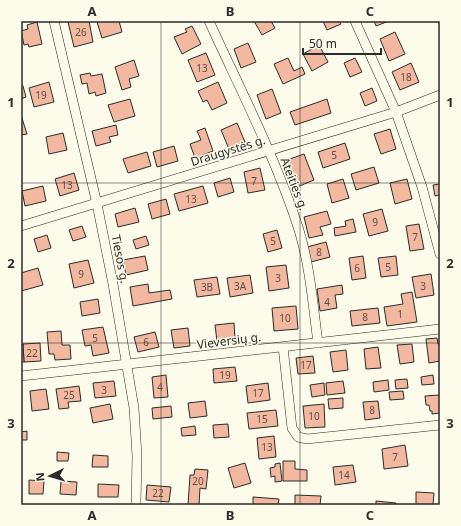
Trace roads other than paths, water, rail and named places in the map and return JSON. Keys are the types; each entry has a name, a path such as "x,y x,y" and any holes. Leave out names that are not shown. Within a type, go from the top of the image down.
{"street":[{"name":"Tiesos g.","path":"54,21 97,204 127,365 134,408 137,456 136,505"},
{"name":"Ateities g.","path":"209,21 268,152 299,230 308,268 318,343"},
{"path":"355,21 396,112 422,187 440,254"},
{"name":"Draugystės g.","path":"21,226 396,112 440,95"},
{"name":"Vieversių g.","path":"21,376 440,329"},
{"path":"284,347 292,428 298,437 307,439 440,425"}]}
